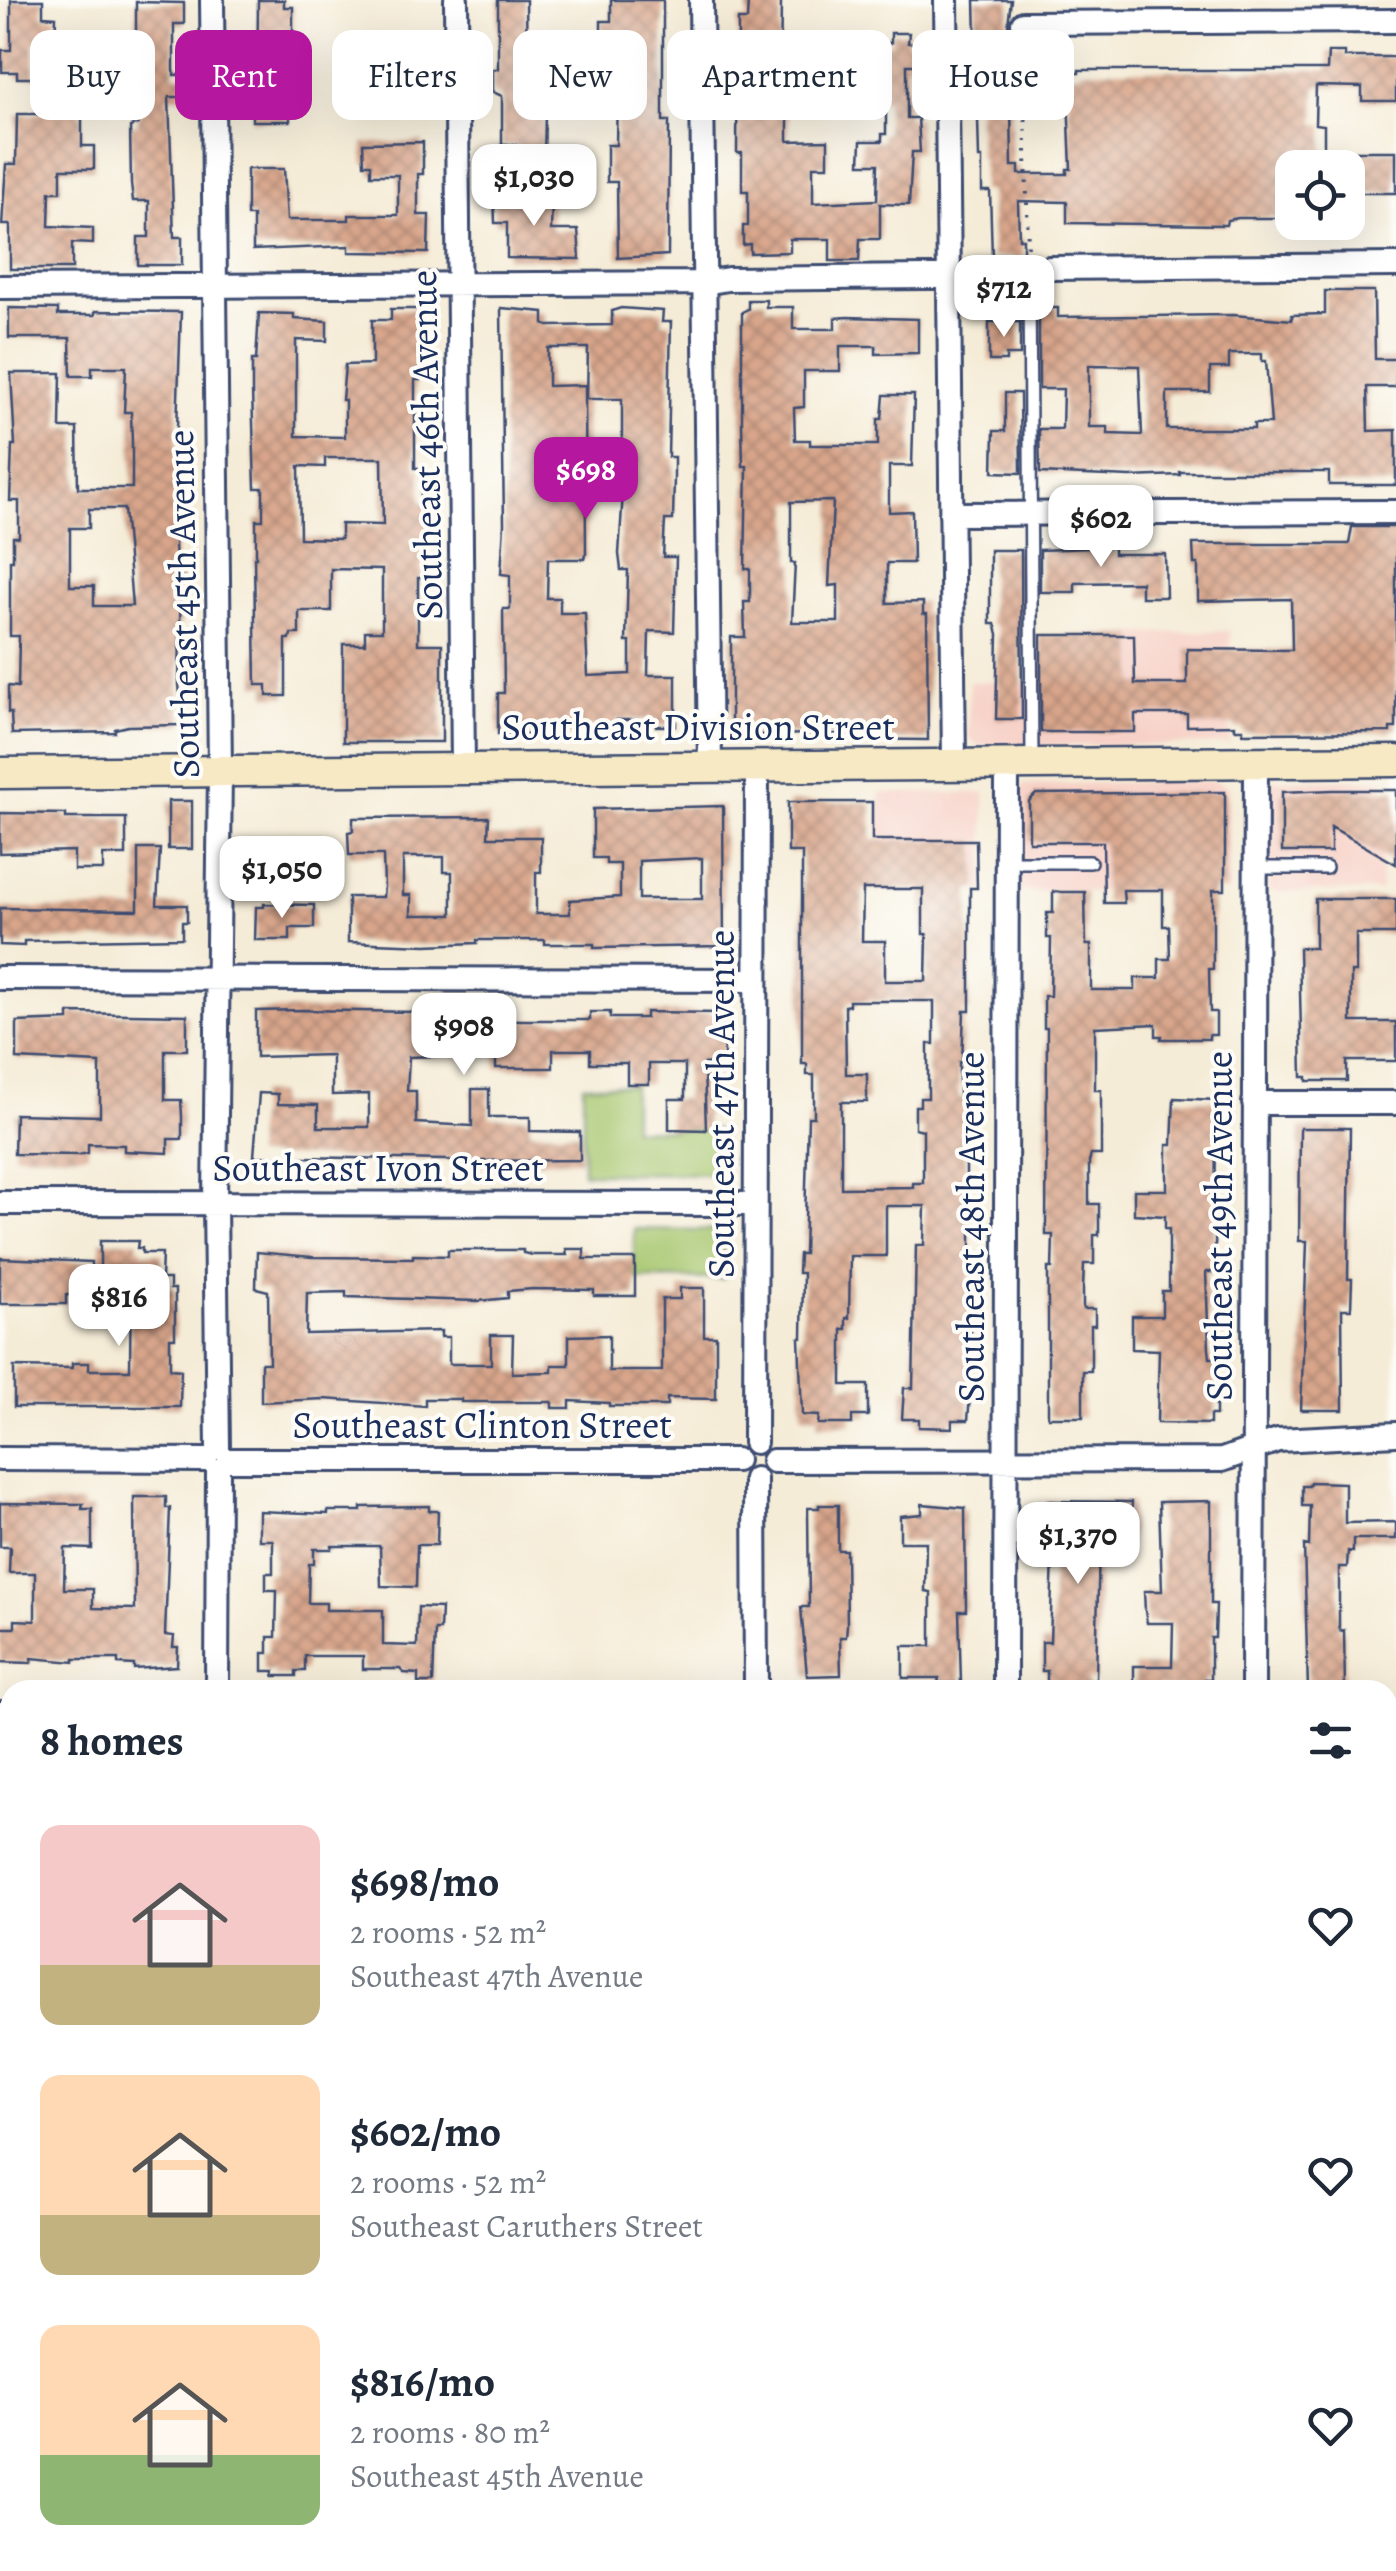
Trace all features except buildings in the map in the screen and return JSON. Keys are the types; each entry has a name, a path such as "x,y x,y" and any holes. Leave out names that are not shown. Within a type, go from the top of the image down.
{"main road":[{"name":"Southeast Division Street","path":"0,773 1396,762"}],"street":[{"name":"Southeast 45th Avenue","path":"212,0 220,771 215,1202 216,1680"},
{"name":"Southeast 46th Avenue","path":"456,0 463,769"},
{"path":"700,0 710,767"},
{"path":"946,0 954,766"},
{"path":"1023,23 1396,21"},
{"path":"0,287 704,283 728,279 1029,276 1049,268 1396,266"},
{"path":"951,514 1396,512"},
{"name":"Southeast 49th Avenue","path":"1253,1680 1256,763"},
{"name":"Southeast 48th Avenue","path":"1005,1680 1007,862 1020,765"},
{"name":"Southeast 47th Avenue","path":"755,1442 757,766"},
{"path":"0,978 756,980"},
{"path":"1254,1103 1396,1103"},
{"name":"Southeast Ivon Street","path":"0,1202 756,1204"},
{"path":"773,1461 1222,1460 1286,1439 1396,1434"},
{"path":"755,1442 768,1448 773,1461 768,1474 755,1479 742,1474 736,1460 741,1448 755,1442"},
{"name":"Southeast Clinton Street","path":"0,1459 736,1460"},
{"path":"755,1479 756,1680"}],"lane":[{"path":"1020,765 1033,515 1029,276"},
{"path":"1007,862 1090,862"},
{"path":"1256,868 1326,868"}],"path":[{"path":"1023,23 1029,276"}],"shaded area":[{"path":"1230,631 1230,744 978,746 968,736 969,682 1027,681 1029,636"},
{"path":"1271,780 1382,780 1381,891 1269,892"},
{"path":"1215,781 1228,787 1229,892 1019,891 1019,789 1023,785"},
{"path":"880,793 985,793 984,891 877,891"}],"green space":[{"path":"583,1085 633,1085 633,1129 722,1130 722,1174 583,1173"},
{"path":"634,1229 724,1230 723,1279 634,1278"}]}
